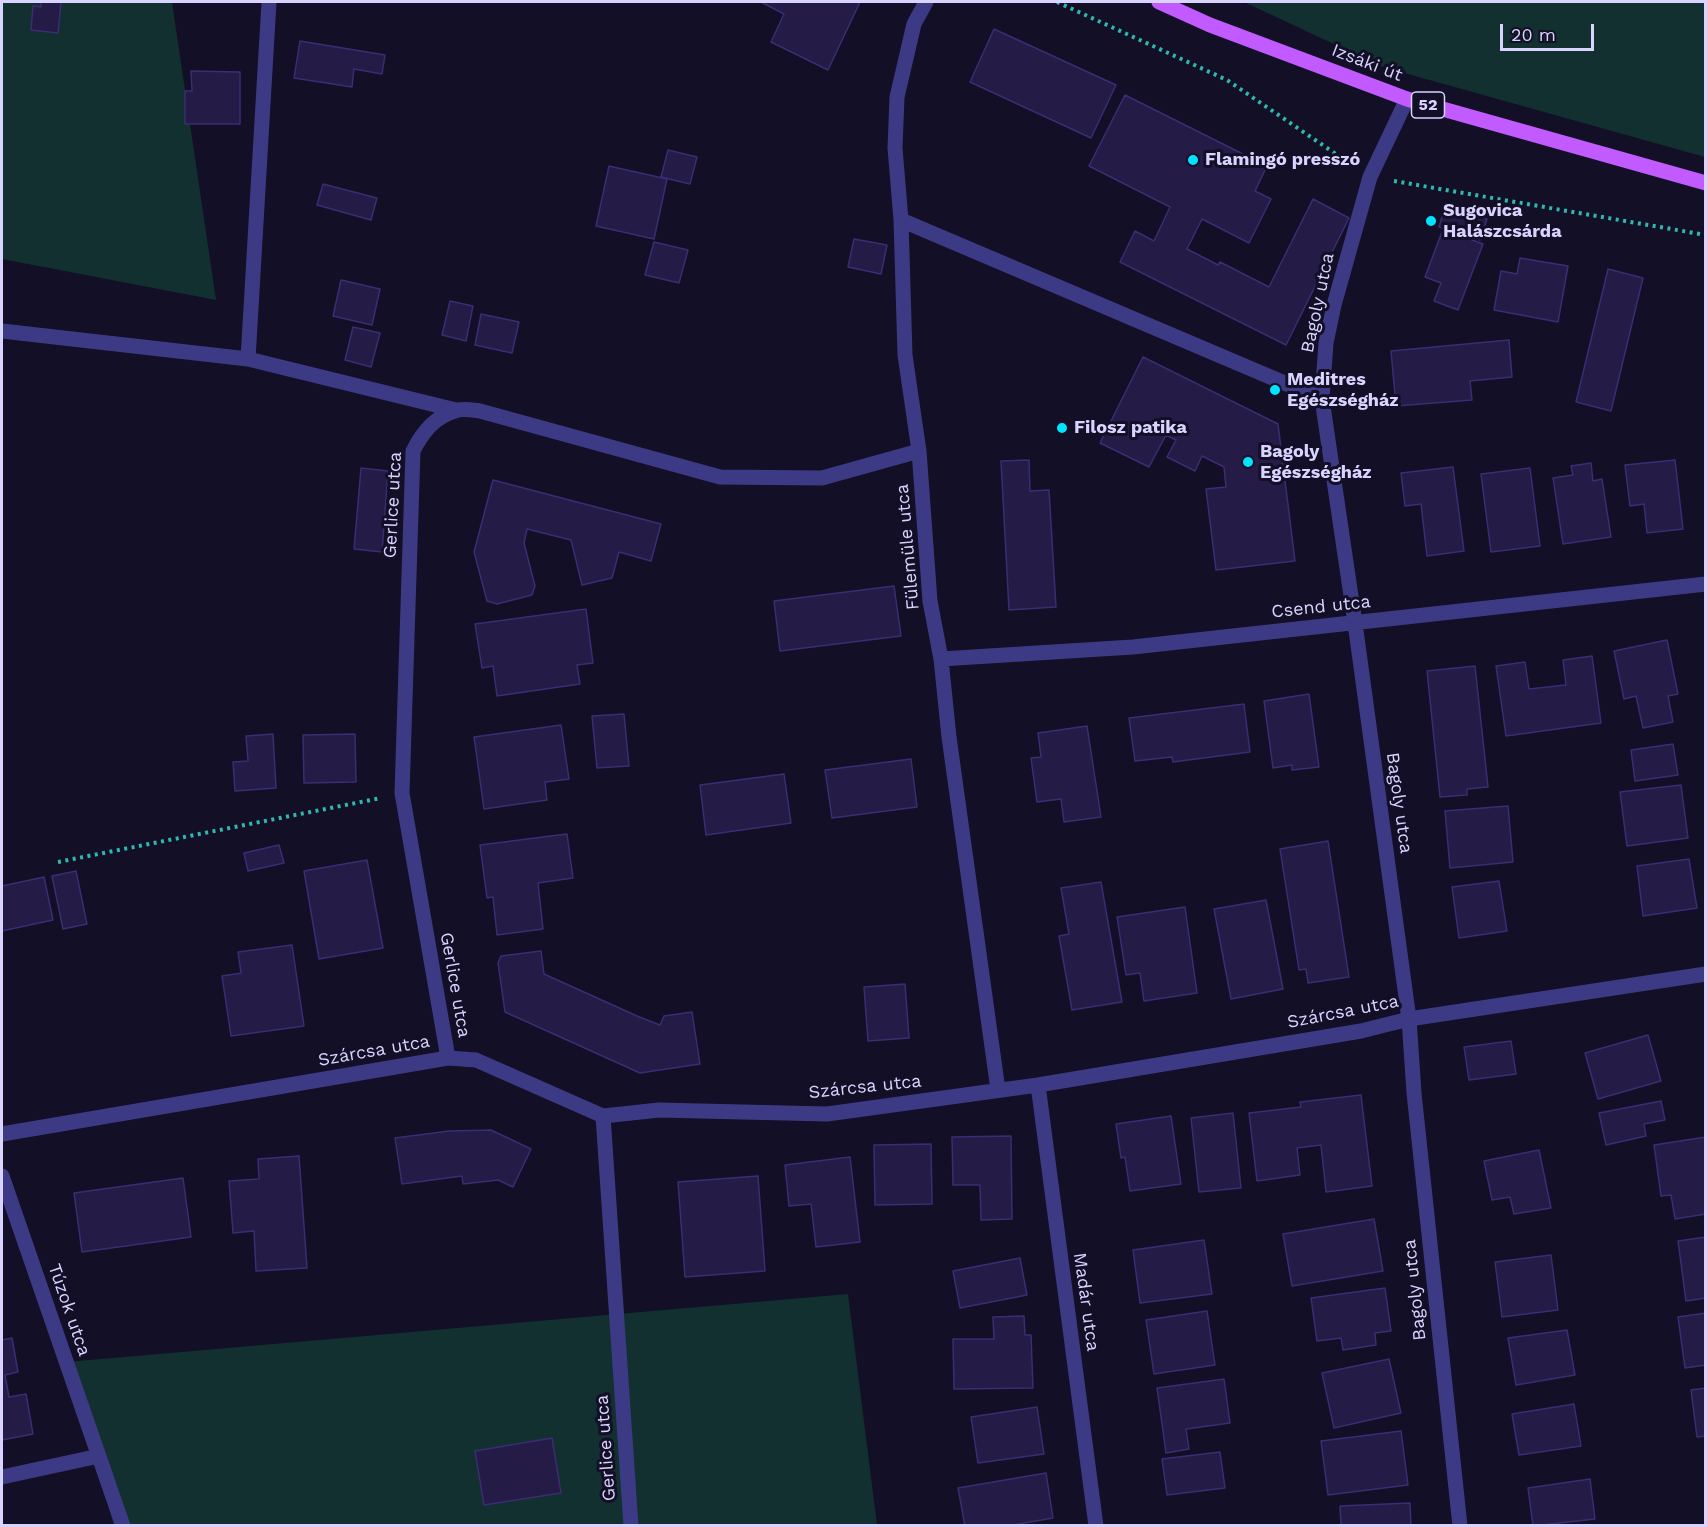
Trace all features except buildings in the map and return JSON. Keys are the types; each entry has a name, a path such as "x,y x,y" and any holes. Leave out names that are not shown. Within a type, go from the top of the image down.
{"main road":[{"name":"Izsáki út","path":"1159,2 1210,25 1407,99 1706,183"}],"street":[{"path":"248,359 269,2"},
{"name":"Fülemüle utca","path":"926,2 914,24 897,98 895,148 901,220 905,356 920,451 930,601 940,659 998,1090"},
{"name":"Bagoly utca","path":"1407,99 1370,177 1332,315 1326,343 1322,399 1409,1019 1414,1093 1460,1526"},
{"path":"901,220 1322,399"},
{"path":"2,331 248,359 456,410 480,411 720,477 822,478 920,451"},
{"name":"Gerlice utca","path":"448,1058 402,793 413,451 422,433 437,420 456,410"},
{"name":"Csend utca","path":"940,659 1133,647 1706,584"},
{"name":"Szárcsa utca","path":"2,1134 448,1058 476,1060 603,1116 659,1110 827,1114 1038,1084 1361,1030 1409,1019 1706,974"},
{"name":"Madár utca","path":"1038,1084 1096,1526"},
{"name":"Gerlice utca","path":"603,1116 631,1526"},
{"name":"Túzok utca","path":"2,1176 123,1526"},
{"path":"2,1477 99,1456"}],"path":[{"path":"58,862 402,793"}],"green space":[{"path":"2,2 172,2 216,300 2,259"},
{"path":"1244,2 1705,2 1705,157 1383,67"},
{"path":"848,1294 877,1525 114,1525 67,1362"}],"place":[{"name":"Flamingó presszó","path":"1193,160"},
{"name":"Sugovica Halászcsárda","path":"1431,221"},
{"name":"Meditres Egészségház","path":"1275,390"},
{"name":"Filosz patika","path":"1062,428"},
{"name":"Bagoly Egészségház","path":"1248,462"}]}
